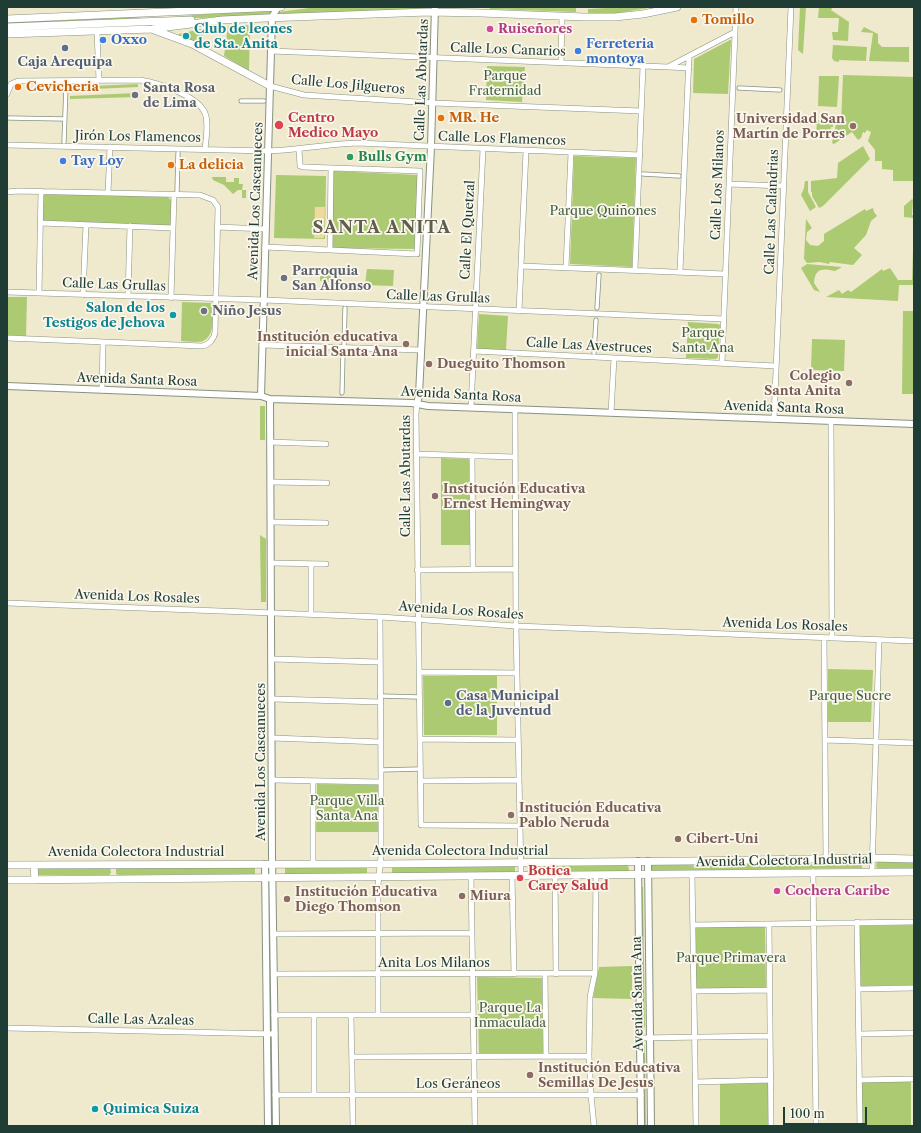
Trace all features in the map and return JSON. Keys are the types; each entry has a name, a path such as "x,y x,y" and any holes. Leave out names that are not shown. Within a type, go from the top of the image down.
{"main road":[{"path":"124,22 196,9 281,7"},
{"path":"7,27 222,20 435,9 482,10 584,17 615,17 643,14 677,7"},
{"path":"7,19 174,13"},
{"path":"7,34 152,29 222,20"},
{"path":"152,29 192,44 270,86"},
{"name":"Avenida Colectora Industrial","path":"7,865 380,864 826,858 914,859"},
{"path":"115,864 115,879"},
{"path":"34,865 35,880"},
{"name":"Avenida Colectora Industrial","path":"7,880 914,872"}],"street":[{"name":"Calle Los Milanos","path":"722,363 736,7"},
{"name":"Calle Las Calandrias","path":"774,419 791,7"},
{"path":"272,17 278,8"},
{"name":"Calle Las Abutardas","path":"435,9 431,147 422,307 419,394 416,414 421,825 520,826"},
{"path":"561,63 562,16"},
{"name":"Avenida Los Cascanueces","path":"261,396 272,17"},
{"path":"97,31 99,80"},
{"name":"Calle Los Canarios","path":"271,51 668,67 735,32"},
{"path":"680,272 690,56"},
{"path":"635,270 643,66"},
{"path":"668,67 689,68"},
{"path":"7,94 11,84 18,81 149,81 191,99 202,108 206,114 207,124 205,150"},
{"path":"64,142 66,86"},
{"name":"Calle Los Jilgueros","path":"270,86 286,92 304,95 433,103 641,111"},
{"path":"739,88 780,90"},
{"path":"241,101 264,101"},
{"path":"9,118 65,119"},
{"name":"Calle Los Flamencos","path":"268,151 299,149 334,143 357,143 640,155"},
{"name":"Jirón Los Flamencos","path":"7,145 268,151"},
{"path":"108,193 110,147"},
{"path":"265,247 417,254 420,171 303,167 299,164 299,149"},
{"name":"Calle El Quetzal","path":"471,408 483,149"},
{"path":"519,311 526,151"},
{"path":"171,298 173,228 178,153"},
{"path":"566,267 571,153"},
{"path":"330,249 331,168"},
{"path":"643,174 679,176"},
{"path":"729,184 784,186"},
{"path":"7,192 18,190 108,193 175,193 210,198 217,205 214,335 208,344 202,346 7,338"},
{"path":"39,293 41,191"},
{"path":"40,223 173,228"},
{"path":"83,295 86,225"},
{"path":"128,296 130,226"},
{"path":"217,228 266,229"},
{"path":"521,266 725,274"},
{"path":"596,308 599,275"},
{"name":"Calle Las Grullas","path":"7,292 264,300 724,319"},
{"path":"344,345 345,308"},
{"path":"594,353 596,320"},
{"path":"102,390 103,342"},
{"path":"262,345 421,350"},
{"name":"Calle Las Avestruces","path":"474,351 776,366"},
{"path":"342,393 343,352"},
{"path":"611,413 614,358"},
{"name":"Avenida Santa Rosa","path":"7,386 261,396 270,399 417,404 424,406 471,408 914,424"},
{"name":"Avenida Los Cascanueces","path":"270,399 273,934 276,1126"},
{"path":"514,409 516,626 521,875"},
{"path":"830,421 832,638"},
{"path":"270,442 326,444"},
{"path":"416,454 515,457"},
{"path":"472,456 473,569"},
{"path":"270,482 327,483"},
{"path":"271,522 326,523"},
{"path":"271,563 326,564"},
{"path":"311,564 311,615"},
{"path":"418,570 516,569"},
{"name":"Avenida Los Rosales","path":"7,603 380,617 516,626 914,641"},
{"path":"378,1015 381,782 380,617"},
{"path":"824,638 826,858"},
{"path":"872,872 878,640"},
{"path":"272,659 380,662"},
{"path":"419,672 517,673"},
{"path":"272,699 380,699 419,697"},
{"path":"272,738 381,742"},
{"path":"420,739 518,740"},
{"path":"825,740 914,743"},
{"path":"381,770 420,769"},
{"path":"272,780 381,782"},
{"path":"420,781 519,780"},
{"path":"313,781 313,864"},
{"name":"Avenida Santa Ana","path":"638,861 641,1126"},
{"name":"Avenida Santa Ana","path":"648,861 651,1126"},
{"path":"265,864 268,1126"},
{"path":"813,872 816,1126"},
{"path":"594,1126 589,1056 590,997 595,974 596,874"},
{"path":"692,874 696,1126"},
{"path":"512,875 514,974"},
{"path":"555,875 556,974"},
{"path":"471,876 475,1126"},
{"path":"857,922 860,1126"},
{"path":"693,925 914,922"},
{"path":"769,924 772,1126"},
{"path":"273,934 471,932"},
{"name":"Anita Los Milanos","path":"274,974 595,974"},
{"path":"545,974 546,1056"},
{"path":"858,989 914,988"},
{"path":"694,991 770,990"},
{"path":"274,1015 473,1014"},
{"path":"314,1015 314,1095"},
{"path":"351,1015 353,1126"},
{"name":"Calle Las Azaleas","path":"7,1028 275,1034"},
{"path":"858,1034 914,1033"},
{"path":"640,1038 770,1036"},
{"path":"352,1057 589,1056"},
{"path":"859,1080 914,1079"},
{"path":"696,1082 771,1080"},
{"name":"Los Geráneos","path":"275,1095 640,1095"}],"green space":[{"path":"317,7 428,8 275,15 278,12"},
{"path":"490,7 576,8 576,12 490,9"},
{"path":"654,7 618,13 588,14 588,9"},
{"path":"800,7 806,7 803,54 798,50"},
{"path":"819,7 833,7 831,10 849,22 848,41 833,40 832,32 838,32 839,18 818,18"},
{"path":"274,10 271,15 153,20 193,15"},
{"path":"152,16 127,19 7,24 7,22"},
{"path":"250,25 249,71 224,56 228,26"},
{"path":"864,27 878,34 878,43 882,47 909,47 909,62 869,61 873,33 861,32"},
{"path":"205,28 200,44 178,36 179,34"},
{"path":"730,40 728,94 693,93 694,59"},
{"path":"833,45 867,47 866,61 834,61 832,58"},
{"name":"Parque Fraternidad","path":"487,66 525,67 522,102 486,100"},
{"path":"843,75 914,77 914,181 893,181 893,170 882,169 882,161 875,161 875,150 868,141 871,132 867,130 865,133 863,132 861,138 858,140 852,132 834,144 832,143 836,124 841,124"},
{"path":"819,76 839,76 837,107 818,106"},
{"path":"138,84 138,87 70,90 70,87"},
{"path":"137,93 137,97 70,99 70,96"},
{"path":"817,120 833,121 833,127 831,127 829,137 816,136"},
{"path":"863,146 870,159 823,206 819,208 812,196 811,181 837,178 838,163"},
{"name":"Parque Quiñones","path":"574,156 636,158 632,267 570,264"},
{"path":"333,171 418,175 415,249 332,248"},
{"path":"276,175 326,176 325,239 274,238"},
{"path":"212,177 226,177 226,182 234,182 234,178 239,178 239,184 243,184 242,190 238,190 233,194 224,185 213,180"},
{"path":"805,181 808,181 808,192 816,207 810,211 801,195"},
{"path":"242,190 246,190 246,198 242,198"},
{"path":"46,193 168,197 171,200 171,223 169,226 44,221 42,218 42,196"},
{"path":"912,199 912,215 914,218 904,217 904,206"},
{"path":"873,208 877,216 871,221 866,235 854,248 862,255 853,265 830,262 829,264 820,262 807,263 804,259 806,219 812,228 807,232 806,240 810,245 818,246 824,241 824,234 865,209 866,211"},
{"path":"914,218 914,285 899,285 898,301 826,297 839,290 842,294 848,290 851,292 882,269 883,271 890,268 898,280 912,280"},
{"path":"807,264 842,267 835,271 820,270 816,274 814,283 820,292 814,290 801,268"},
{"path":"320,268 341,269 340,282 320,281"},
{"path":"367,269 394,270 393,286 365,285"},
{"path":"7,297 27,297 26,336 7,335"},
{"path":"182,302 212,304 212,330 210,335 203,341 181,341"},
{"path":"903,311 914,311 914,394 902,394"},
{"path":"479,314 508,316 506,350 477,349"},
{"name":"Parque Santa Ana","path":"688,322 720,325 718,357 716,359 686,358"},
{"path":"812,339 845,340 844,371 811,370"},
{"path":"260,406 265,406 265,440 260,440"},
{"path":"441,458 469,460 470,545 441,545"},
{"path":"260,535 266,539 266,602 261,602"},
{"name":"Parque Sucre","path":"828,669 873,670 871,722 828,722"},
{"path":"423,676 497,676 497,735 424,735"},
{"name":"Parque Villa Santa Ana","path":"317,784 378,785 378,832 316,832"},
{"path":"862,861 862,868 652,871 651,865"},
{"path":"877,861 914,861 914,868 878,868 876,867"},
{"path":"515,865 515,873 392,873 392,866"},
{"path":"530,865 628,865 629,871 530,873"},
{"path":"367,866 367,874 285,874 285,867"},
{"path":"110,867 111,873 109,875 37,875 36,868"},
{"path":"255,867 255,874 116,874 116,868"},
{"path":"639,887 643,887 644,1028 642,1027"},
{"path":"914,925 914,985 861,986 859,926"},
{"name":"Parque Primavera","path":"695,927 765,927 766,988 696,989"},
{"path":"632,966 632,999 593,998 599,967"},
{"name":"Parque La Inmaculada","path":"477,977 542,978 543,1053 479,1053"},
{"path":"642,1043 645,1045 646,1126 642,1126"},
{"path":"911,1081 911,1126 862,1126 861,1082"},
{"path":"769,1083 769,1126 720,1126 720,1084"}],"sand":[{"path":"315,207 325,207 324,238 314,238"}],"place":[{"name":"Tomillo","path":"694,20"},
{"name":"Ruiseñores","path":"490,29"},
{"name":"Club de leones de Sta. Anita","path":"186,36"},
{"name":"Oxxo","path":"103,40"},
{"name":"Caja Arequipa","path":"65,48"},
{"name":"Ferreteria montoya","path":"578,51"},
{"name":"Cevicheria","path":"18,87"},
{"name":"Santa Rosa de Lima","path":"135,95"},
{"name":"MR. He","path":"441,118"},
{"name":"Centro Medico Mayo","path":"279,125"},
{"name":"Universidad San Martín de Porres","path":"853,126"},
{"name":"Bulls Gym","path":"350,157"},
{"name":"Tay Loy","path":"63,161"},
{"name":"La delicia","path":"171,165"},
{"name":"Parroquia San Alfonso","path":"284,278"},
{"name":"Niño Jesus","path":"204,311"},
{"name":"Salon de los Testigos de Jehova","path":"173,315"},
{"name":"Institución educativa inicial Santa Ana","path":"406,344"},
{"name":"Dueguito Thomson","path":"429,364"},
{"name":"Colegio Santa Anita","path":"849,383"},
{"name":"Institución Educativa Ernest Hemingway","path":"435,496"},
{"name":"Casa Municipal de la Juventud","path":"448,703"},
{"name":"Institución Educativa Pablo Neruda","path":"511,815"},
{"name":"Cibert-Uni","path":"678,839"},
{"name":"Botica Carey Salud","path":"520,878"},
{"name":"Cochera Caribe","path":"777,891"},
{"name":"Miura","path":"462,896"},
{"name":"Institución Educativa Diego Thomson","path":"287,899"},
{"name":"Institución Educativa Semillas De Jesus","path":"530,1075"},
{"name":"Quimica Suiza","path":"95,1109"}],"district":[{"name":"SANTA ANITA","path":"382,228"}]}
